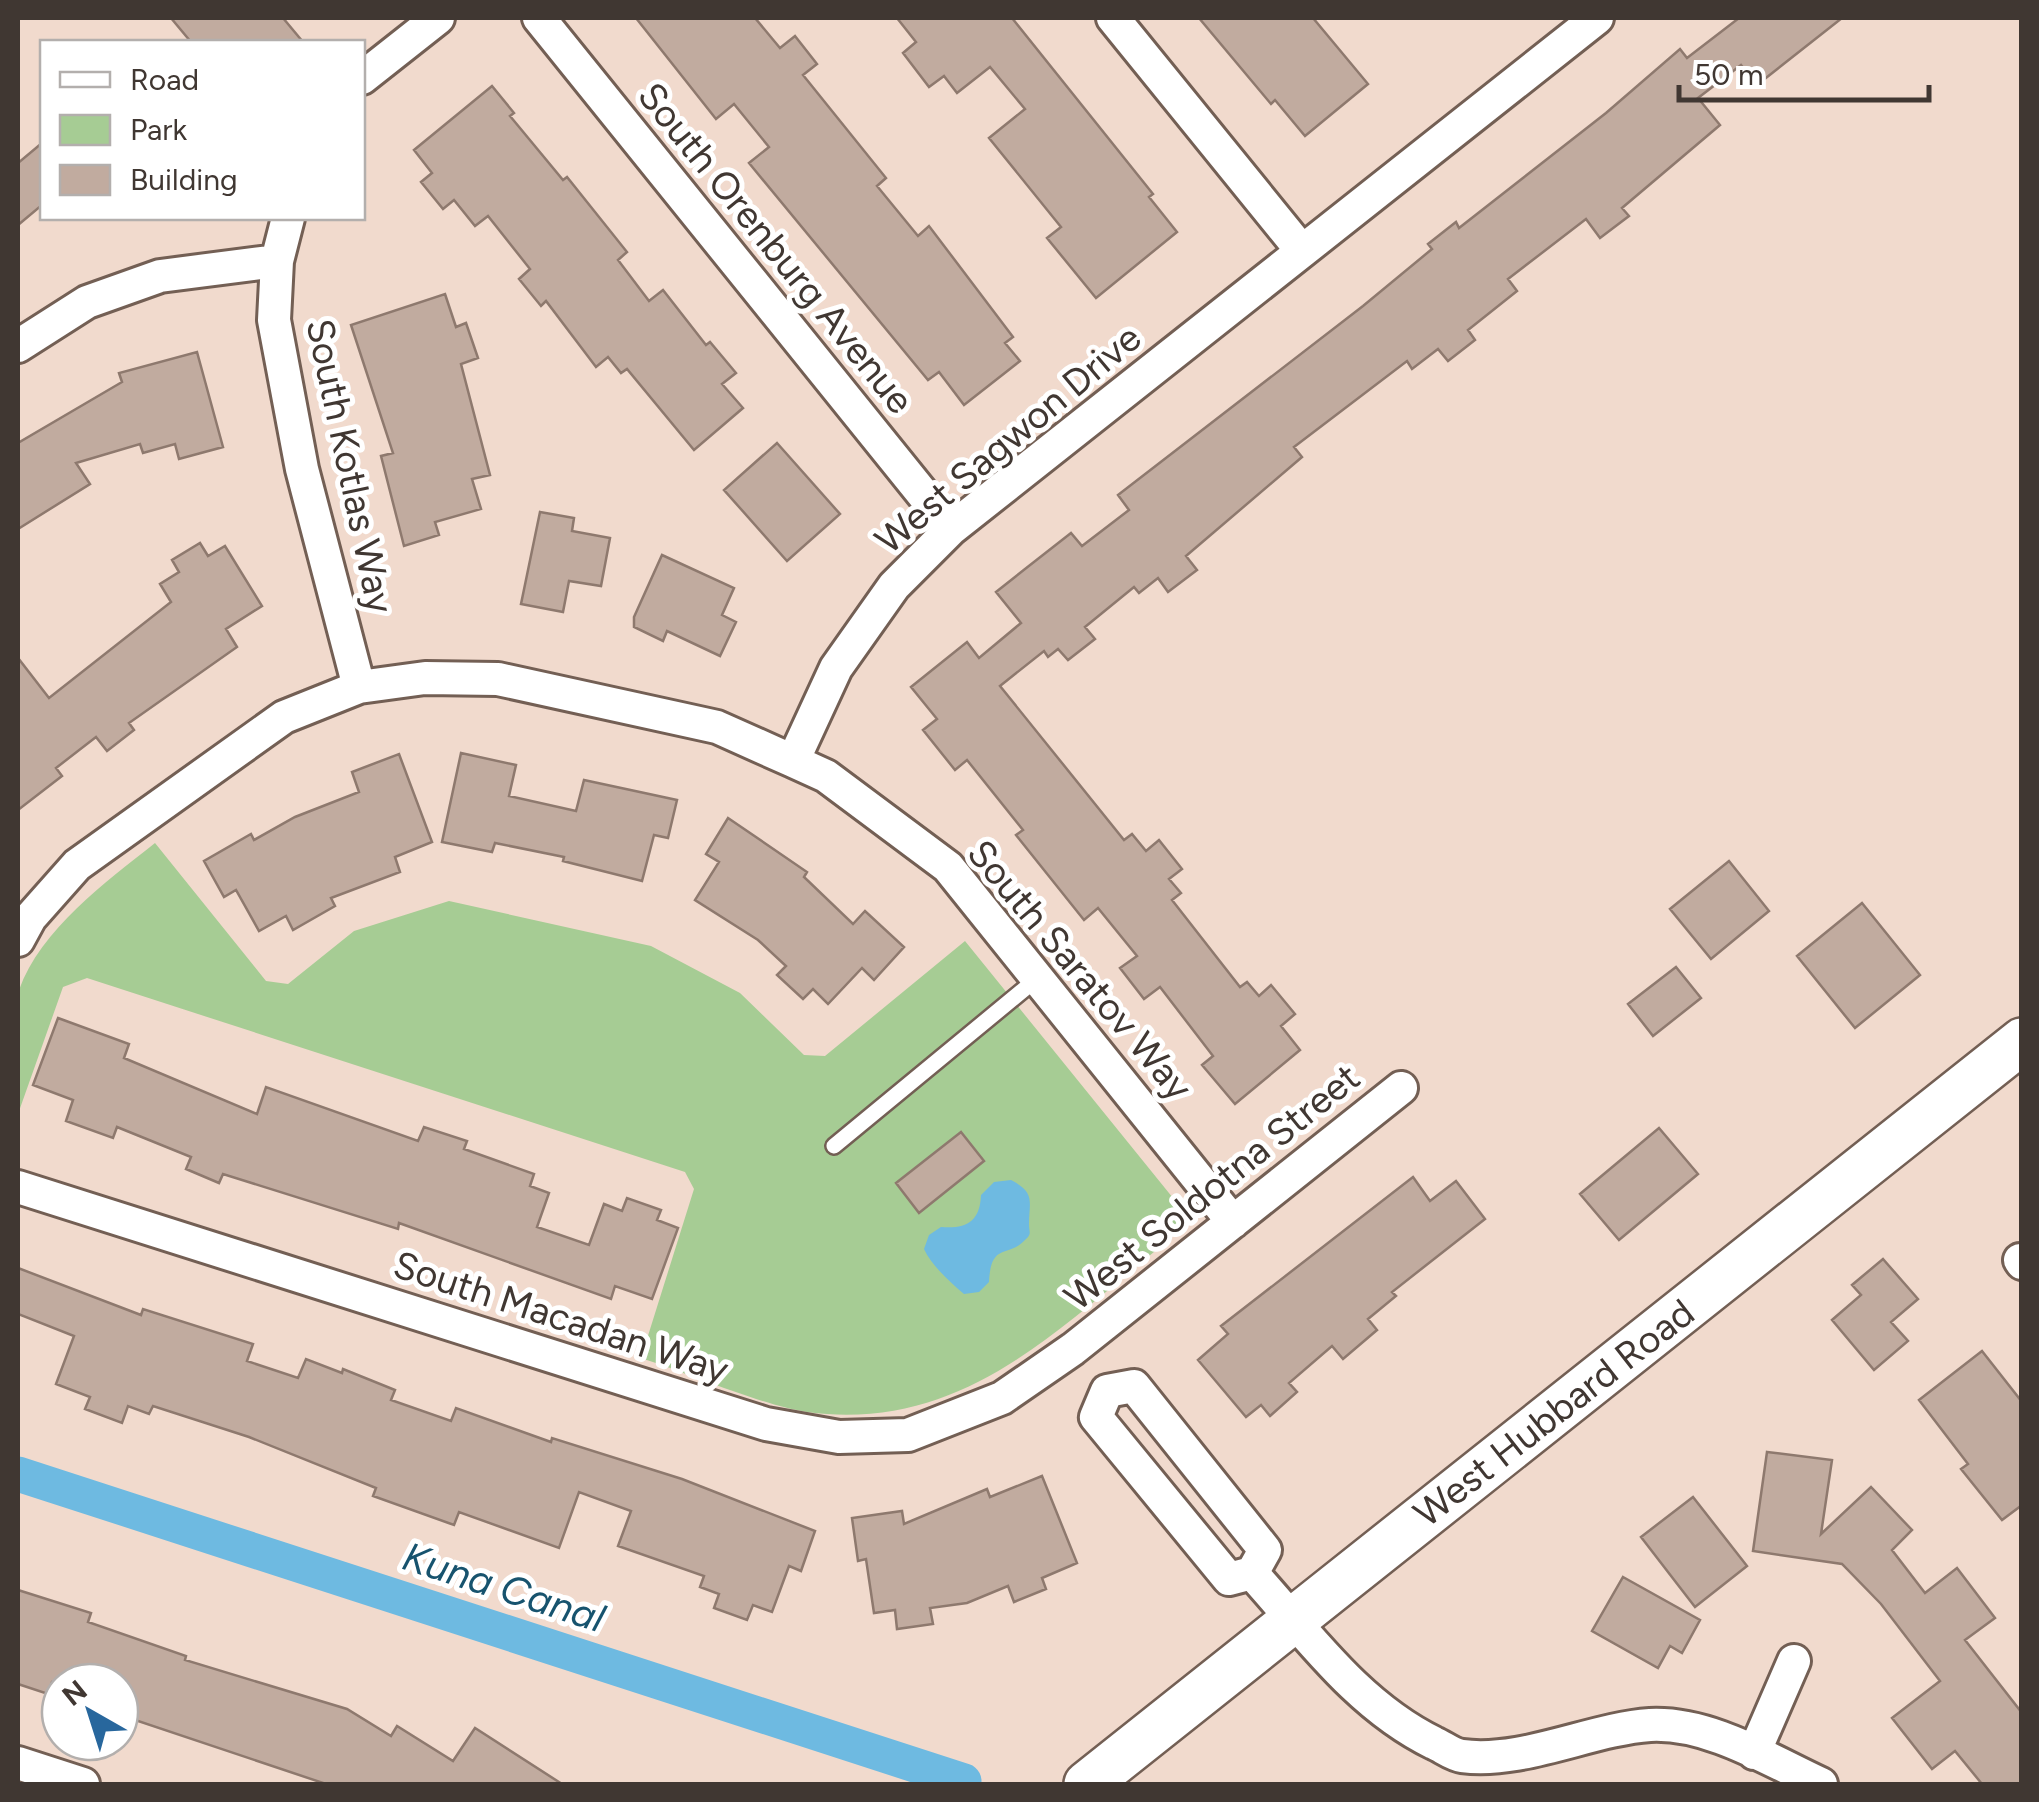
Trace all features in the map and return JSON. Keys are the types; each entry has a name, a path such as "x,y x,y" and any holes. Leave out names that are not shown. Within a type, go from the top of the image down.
{"street":[{"path":"365,76 438,18"},
{"name":"South Orenburg Avenue","path":"539,18 951,529"},
{"path":"1113,18 1302,251"},
{"name":"West Sagwon Drive","path":"793,761 836,668 894,586 951,529 1597,18"},
{"name":"South Kotlas Way","path":"287,220 277,261 274,320 302,470 359,687"},
{"path":"18,346 88,302 160,276 277,261"},
{"path":"18,940 77,866 284,716 359,687 425,678 498,680 717,727 793,761"},
{"name":"South Saratov Way","path":"793,761 826,776 948,867 1232,1222"},
{"name":"West Hubbard Road","path":"1087,1784 2022,1042"},
{"name":"West Soldotna Street","path":"1073,1350 1401,1088"},
{"name":"South Macadan Way","path":"18,1187 766,1424 839,1437 908,1435 1002,1398 1073,1350"},
{"path":"1073,1350 1107,1392"},
{"path":"1134,1386 1182,1445 1266,1550 1252,1573 1229,1579 1096,1417 1107,1392 1134,1386"},
{"path":"1252,1573 1337,1671 1404,1728 1460,1756 1554,1748 1648,1725 1680,1727 1754,1753 1821,1784"},
{"path":"1754,1753 1794,1661"},
{"path":"18,1763 83,1784"}],"lane":[{"path":"834,1146 1039,977"}],"green space":[{"path":"155,843 266,981 288,984 354,931 449,901 651,946 740,993 804,1055 825,1056 965,941 1173,1198 1179,1220 1171,1238 1048,1338 961,1390 914,1406 863,1414 807,1412 747,1396 641,1358 694,1189 685,1172 87,978 63,987 18,1114 15,1015 19,990 29,968 77,908"}],"water":[{"path":"1011,1180 1028,1194 1030,1234 1019,1245 997,1256 989,1282 979,1292 964,1294 927,1255 924,1249 929,1235 941,1227 970,1222 978,1212 981,1195 994,1182"}],"building":[{"path":"171,18 283,18 301,40 189,40"},
{"path":"636,18 755,18 780,48 795,36 817,64 803,75 886,178 877,186 918,236 929,226 1013,337 1005,343 1020,361 964,405 939,372 928,380 749,163 769,147 734,104 716,119"},
{"path":"897,18 1012,18 1153,194 1149,197 1177,232 1096,298 1047,238 1061,227 989,138 1025,109 990,67 957,93 944,76 929,87 903,53 916,42"},
{"path":"1199,18 1313,18 1368,84 1305,136 1275,100 1271,104"},
{"path":"1739,18 1842,18 1757,85 1741,65 1698,98 1720,125 1622,208 1629,216 1600,238 1586,219 1508,279 1517,291 1468,330 1475,340 1448,361 1438,349 1412,369 1407,361 1294,447 1302,457 1186,556 1197,570 1168,592 1158,578 1139,593 1134,587 1085,627 1095,639 1068,660 1058,649 1048,657 1044,651 1000,686 1124,840 1132,834 1146,851 1159,840 1182,869 1169,879 1181,893 1172,900 1240,987 1247,982 1259,996 1271,985 1295,1014 1281,1026 1300,1050 1235,1104 1202,1065 1213,1056 1160,987 1144,999 1120,968 1137,956 1098,908 1084,920 1016,835 1023,830 967,760 955,770 923,730 937,719 911,687 967,642 979,658 1021,623 996,592 1071,533 1082,546 1129,510 1118,495 1363,306 1432,249 1428,244 1456,222 1459,228 1606,113 1680,49 1687,58"},
{"path":"492,86 514,113 510,116 563,180 567,177 627,252 618,260 649,301 663,290 706,345 710,342 736,373 722,384 743,408 694,450 627,369 621,373 608,357 596,367 546,301 541,306 519,279 530,269 488,216 475,226 454,200 443,209 421,182 432,173 414,150"},
{"path":"40,145 40,207 18,225 18,163"},
{"path":"445,294 456,327 466,323 478,358 461,364 490,475 472,479 481,509 435,522 439,535 404,546 381,456 393,453 351,325"},
{"path":"197,352 223,447 179,459 175,444 143,453 140,444 76,463 90,484 18,529 18,443 122,382 119,373"},
{"path":"777,443 840,514 787,561 724,490"},
{"path":"540,512 574,518 572,531 610,538 601,586 569,581 563,612 521,604"},
{"path":"200,543 208,556 225,546 262,606 226,629 237,647 129,723 134,730 107,751 96,737 56,768 62,776 18,810 18,658 49,698 171,602 160,584 179,572 172,560"},
{"path":"662,555 734,588 722,615 736,622 720,656 667,631 663,641 634,627 634,617"},
{"path":"461,753 516,765 509,796 576,811 584,780 677,800 668,838 654,835 642,881 563,861 564,857 495,843 492,852 442,842"},
{"path":"399,754 432,842 395,857 400,872 331,898 335,906 293,930 286,916 259,931 236,890 224,897 204,861 251,834 254,840 295,817 359,792 352,772"},
{"path":"728,818 807,872 804,877 853,924 865,911 904,947 874,980 862,968 828,1004 813,989 803,999 777,975 786,966 758,940 695,900 719,862 706,854"},
{"path":"1729,861 1769,911 1711,959 1670,909"},
{"path":"1862,903 1920,975 1855,1028 1797,956"},
{"path":"1676,967 1701,998 1653,1036 1628,1004"},
{"path":"58,1018 129,1044 124,1058 257,1114 266,1087 418,1141 424,1127 467,1141 464,1149 534,1174 530,1186 549,1193 537,1227 589,1245 604,1204 622,1211 627,1198 661,1210 657,1220 678,1228 652,1299 615,1286 611,1299 399,1223 398,1229 223,1174 219,1183 186,1169 191,1157 117,1127 113,1138 66,1121 73,1100 33,1085"},
{"path":"1659,1128 1698,1174 1619,1240 1580,1194"},
{"path":"961,1132 984,1161 919,1213 896,1183"},
{"path":"1413,1177 1430,1201 1456,1181 1485,1219 1392,1292 1396,1296 1368,1319 1377,1330 1343,1359 1332,1346 1289,1383 1297,1392 1270,1416 1261,1405 1246,1417 1198,1360 1228,1334 1221,1326"},
{"path":"1883,1259 1918,1299 1891,1322 1908,1341 1874,1370 1832,1320 1861,1295 1852,1285"},
{"path":"18,1268 141,1315 143,1309 253,1344 247,1361 298,1378 306,1359 395,1390 391,1400 451,1421 456,1408 551,1442 552,1438 682,1479 815,1531 801,1571 789,1566 772,1612 753,1605 747,1620 714,1608 719,1594 700,1587 704,1576 618,1546 631,1511 579,1492 559,1548 459,1512 454,1525 373,1496 376,1488 249,1437 153,1406 149,1414 128,1406 122,1423 85,1409 90,1397 56,1384 74,1336 18,1314"},
{"path":"1982,1351 2022,1402 2022,1505 2002,1520 1961,1469 1968,1464 1919,1400"},
{"path":"1767,1452 1832,1460 1821,1534 1871,1487 1912,1530 1892,1550 1925,1593 1957,1568 1995,1618 1965,1640 2022,1713 2022,1784 1982,1784 1955,1751 1932,1769 1892,1718 1940,1681 1881,1604 1842,1564 1753,1551"},
{"path":"1042,1476 1077,1563 1042,1578 1046,1589 1014,1602 1008,1586 967,1603 930,1608 933,1624 897,1629 895,1610 874,1613 866,1559 858,1561 852,1518 902,1511 904,1524 987,1489 990,1497"},
{"path":"1693,1497 1747,1566 1695,1607 1641,1537"},
{"path":"1623,1577 1700,1620 1682,1653 1670,1646 1658,1668 1592,1631"},
{"path":"18,1590 91,1613 88,1622 186,1656 185,1660 347,1709 391,1736 397,1726 453,1761 475,1728 562,1784 326,1784 140,1722 140,1662 40,1662 40,1691 18,1684"}],"waterway":[{"name":"Kuna Canal","path":"18,1474 964,1781"}]}
